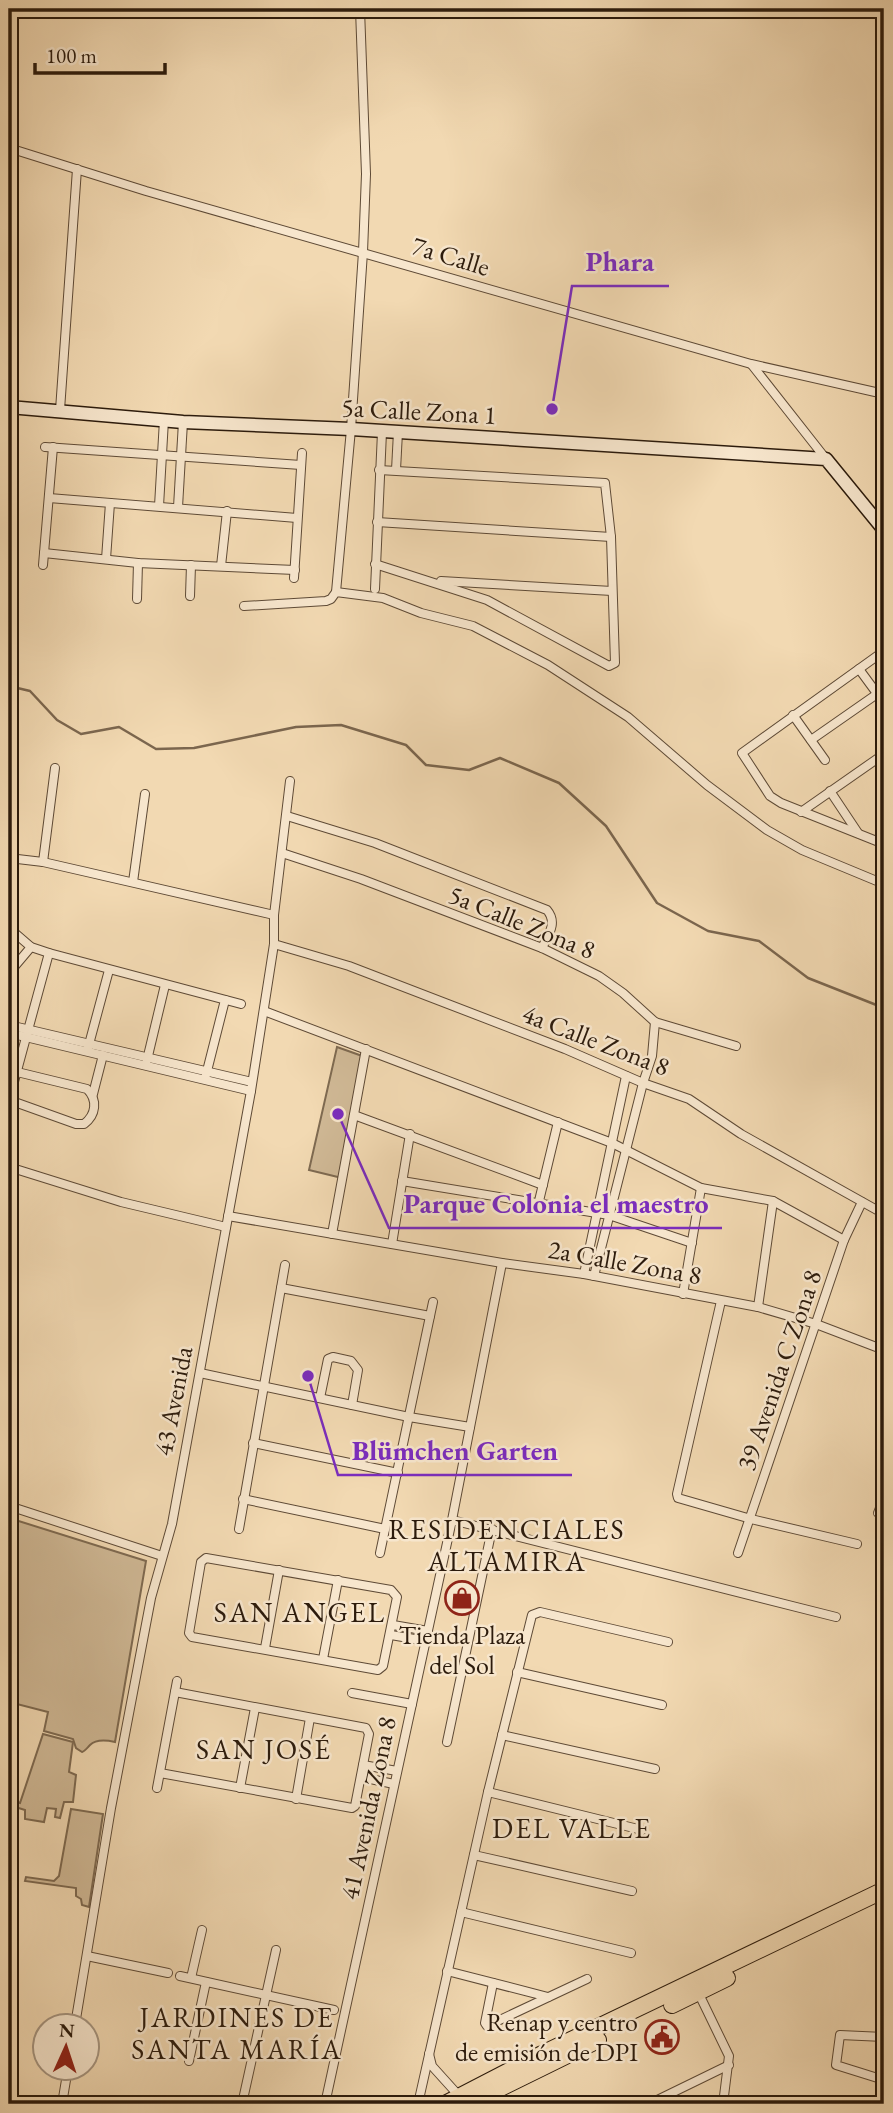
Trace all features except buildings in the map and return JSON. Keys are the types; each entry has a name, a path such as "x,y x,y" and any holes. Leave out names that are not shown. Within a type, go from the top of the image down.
{"highway":[{"path":"464,2102 542,2054 884,1890"},
{"path":"444,2104 464,2102 698,1992 884,1900"}],"street":[{"path":"244,606 326,601 336,592 363,252 366,174 360,9"},
{"name":"7a Calle","path":"9,148 184,202 751,365 884,394"},
{"path":"60,410 77,169"},
{"path":"751,365 884,530"},
{"name":"5a Calle Zona 1","path":"9,407 183,422 351,429 826,459"},
{"path":"159,506 164,420"},
{"path":"178,507 183,422"},
{"path":"374,589 382,432"},
{"path":"396,470 398,432"},
{"path":"43,565 49,498 49,447 301,465"},
{"path":"44,553 294,574 302,453"},
{"path":"381,455 396,456"},
{"path":"375,564 487,600 609,666 615,663 611,537 605,483 379,470"},
{"path":"49,498 296,518"},
{"path":"106,559 110,503"},
{"path":"221,566 227,511"},
{"path":"377,522 611,537"},
{"path":"137,599 138,562"},
{"path":"190,596 191,565"},
{"path":"431,580 612,591"},
{"path":"336,592 372,595 421,613 464,623 526,653 619,709 707,785 767,830 802,850 884,884"},
{"path":"882,840 780,803 770,796 742,753 884,651"},
{"path":"859,669 884,703"},
{"path":"811,740 877,694"},
{"path":"793,715 825,760"},
{"path":"801,811 884,754"},
{"path":"43,862 55,768"},
{"name":"43 Avenida","path":"77,2011 111,1808 151,1598 172,1524 252,1087 274,944 274,915 288,816 290,781"},
{"path":"830,791 858,833"},
{"path":"133,882 145,794"},
{"path":"288,816 375,843 547,910 552,917 552,926 542,948"},
{"name":"5a Calle Zona 8","path":"282,853 361,879 542,948 599,976 655,1022 736,1046"},
{"path":"9,858 43,862 274,915"},
{"path":"9,928 31,947 49,953 241,1004"},
{"name":"4a Calle Zona 8","path":"274,944 349,966 575,1052 642,1083 689,1099 741,1134 884,1214"},
{"path":"9,973 31,947"},
{"path":"49,953 28,1033 13,1071 9,1100 84,1125 94,1113 93,1094 103,1055"},
{"path":"88,1047 109,970"},
{"path":"147,1061 165,985"},
{"path":"206,1076 225,1000"},
{"path":"264,1011 612,1143 701,1188 773,1201 844,1241"},
{"path":"594,1276 642,1083 652,1056 655,1022"},
{"path":"9,1025 28,1033 252,1087"},
{"path":"9,1033 28,1033"},
{"path":"88,1047 103,1055 147,1061"},
{"path":"332,1234 366,1049"},
{"path":"13,1071 87,1089 93,1094"},
{"path":"584,1274 626,1076"},
{"path":"354,1115 543,1185"},
{"path":"538,1205 558,1122"},
{"path":"393,1244 410,1134"},
{"path":"9,1167 121,1202 226,1227"},
{"path":"402,1181 609,1215 692,1242"},
{"path":"683,1294 701,1188"},
{"path":"758,1307 773,1201"},
{"name":"39 Avenida C Zona 8","path":"738,1553 844,1241 862,1202"},
{"name":"2a Calle Zona 8","path":"228,1216 502,1263 584,1274 758,1307 816,1324 884,1350"},
{"name":"41 Avenida Zona 8","path":"325,2104 452,1520 502,1263"},
{"path":"239,1529 285,1265"},
{"path":"281,1289 430,1316"},
{"path":"721,1301 677,1494 681,1501 858,1545"},
{"path":"380,1553 433,1302"},
{"path":"320,1398 328,1359 333,1357 351,1361 358,1370 352,1405"},
{"path":"200,1373 470,1427"},
{"path":"253,1443 398,1473"},
{"path":"878,1514 884,1497"},
{"path":"243,1499 385,1530"},
{"path":"9,1506 162,1556"},
{"path":"452,1520 836,1617"},
{"path":"447,1742 492,1529"},
{"path":"206,1558 338,1580 391,1590 397,1597 391,1634 383,1666 379,1670 190,1635 201,1562 206,1558"},
{"path":"265,1648 279,1570"},
{"path":"323,1659 338,1580"},
{"path":"418,2104 488,1793 531,1618 535,1612 668,1642"},
{"path":"393,1625 427,1636"},
{"path":"391,1634 427,1636"},
{"path":"517,1672 662,1705"},
{"path":"157,1788 177,1681"},
{"path":"160,1773 352,1808 355,1806 361,1777 369,1731 366,1728 175,1692"},
{"path":"352,1693 412,1704"},
{"path":"240,1788 255,1707"},
{"path":"296,1798 310,1718"},
{"path":"502,1735 655,1769"},
{"path":"363,1765 397,1771"},
{"path":"361,1777 394,1784"},
{"path":"488,1793 642,1830"},
{"path":"474,1855 632,1891"},
{"path":"461,1912 631,1953"},
{"path":"191,1978 202,1930"},
{"path":"242,2104 276,1950"},
{"path":"87,1956 168,1973"},
{"path":"447,1971 548,1997"},
{"path":"180,1976 334,2010"},
{"path":"493,1983 485,2022 487,2026 587,1979"},
{"path":"189,2062 206,1982"},
{"path":"698,1992 729,2056 723,2104"},
{"path":"884,2037 839,2035 836,2065 884,2080"},
{"path":"428,2052 432,2066 464,2102"},
{"path":"649,2104 729,2065"},
{"path":"62,2104 66,2082"}],"shaded area":[{"path":"337,1047 365,1057 342,1178 309,1170"},
{"path":"9,1518 146,1561 115,1742 95,1742 82,1752 76,1748 73,1739 44,1731 48,1712 9,1702"},
{"path":"43,1734 73,1742 69,1772 76,1775 73,1802 64,1802 60,1818 55,1817 56,1809 47,1808 44,1822 25,1819 25,1810 9,1805 9,1800 20,1803"},
{"path":"71,1809 103,1814 89,1907 82,1905 81,1899 76,1896 76,1888 25,1881 26,1877 54,1881 59,1876"}],"waterway":[{"path":"9,686 30,691 57,720 81,734 119,727 156,749 194,748 296,727 341,725 406,745 426,765 469,770 500,758 559,783 606,826 657,903 708,931 759,941 808,978 884,1008"}],"place":[{"name":"Phara","path":"552,409"},
{"name":"Parque Colonia el maestro","path":"338,1114"},
{"name":"Blümchen Garten","path":"308,1376"},
{"name":"Tienda Plaza del Sol","path":"462,1598"},
{"name":"Renap y centro de emisión de DPI","path":"662,2037"}],"district":[{"name":"RESIDENCIALES ALTAMIRA","path":"507,1545"},
{"name":"SAN ANGEL","path":"300,1612"},
{"name":"SAN JOSÉ","path":"264,1749"},
{"name":"DEL VALLE","path":"572,1828"},
{"name":"JARDINES DE SANTA MARÍA","path":"237,2033"}]}
